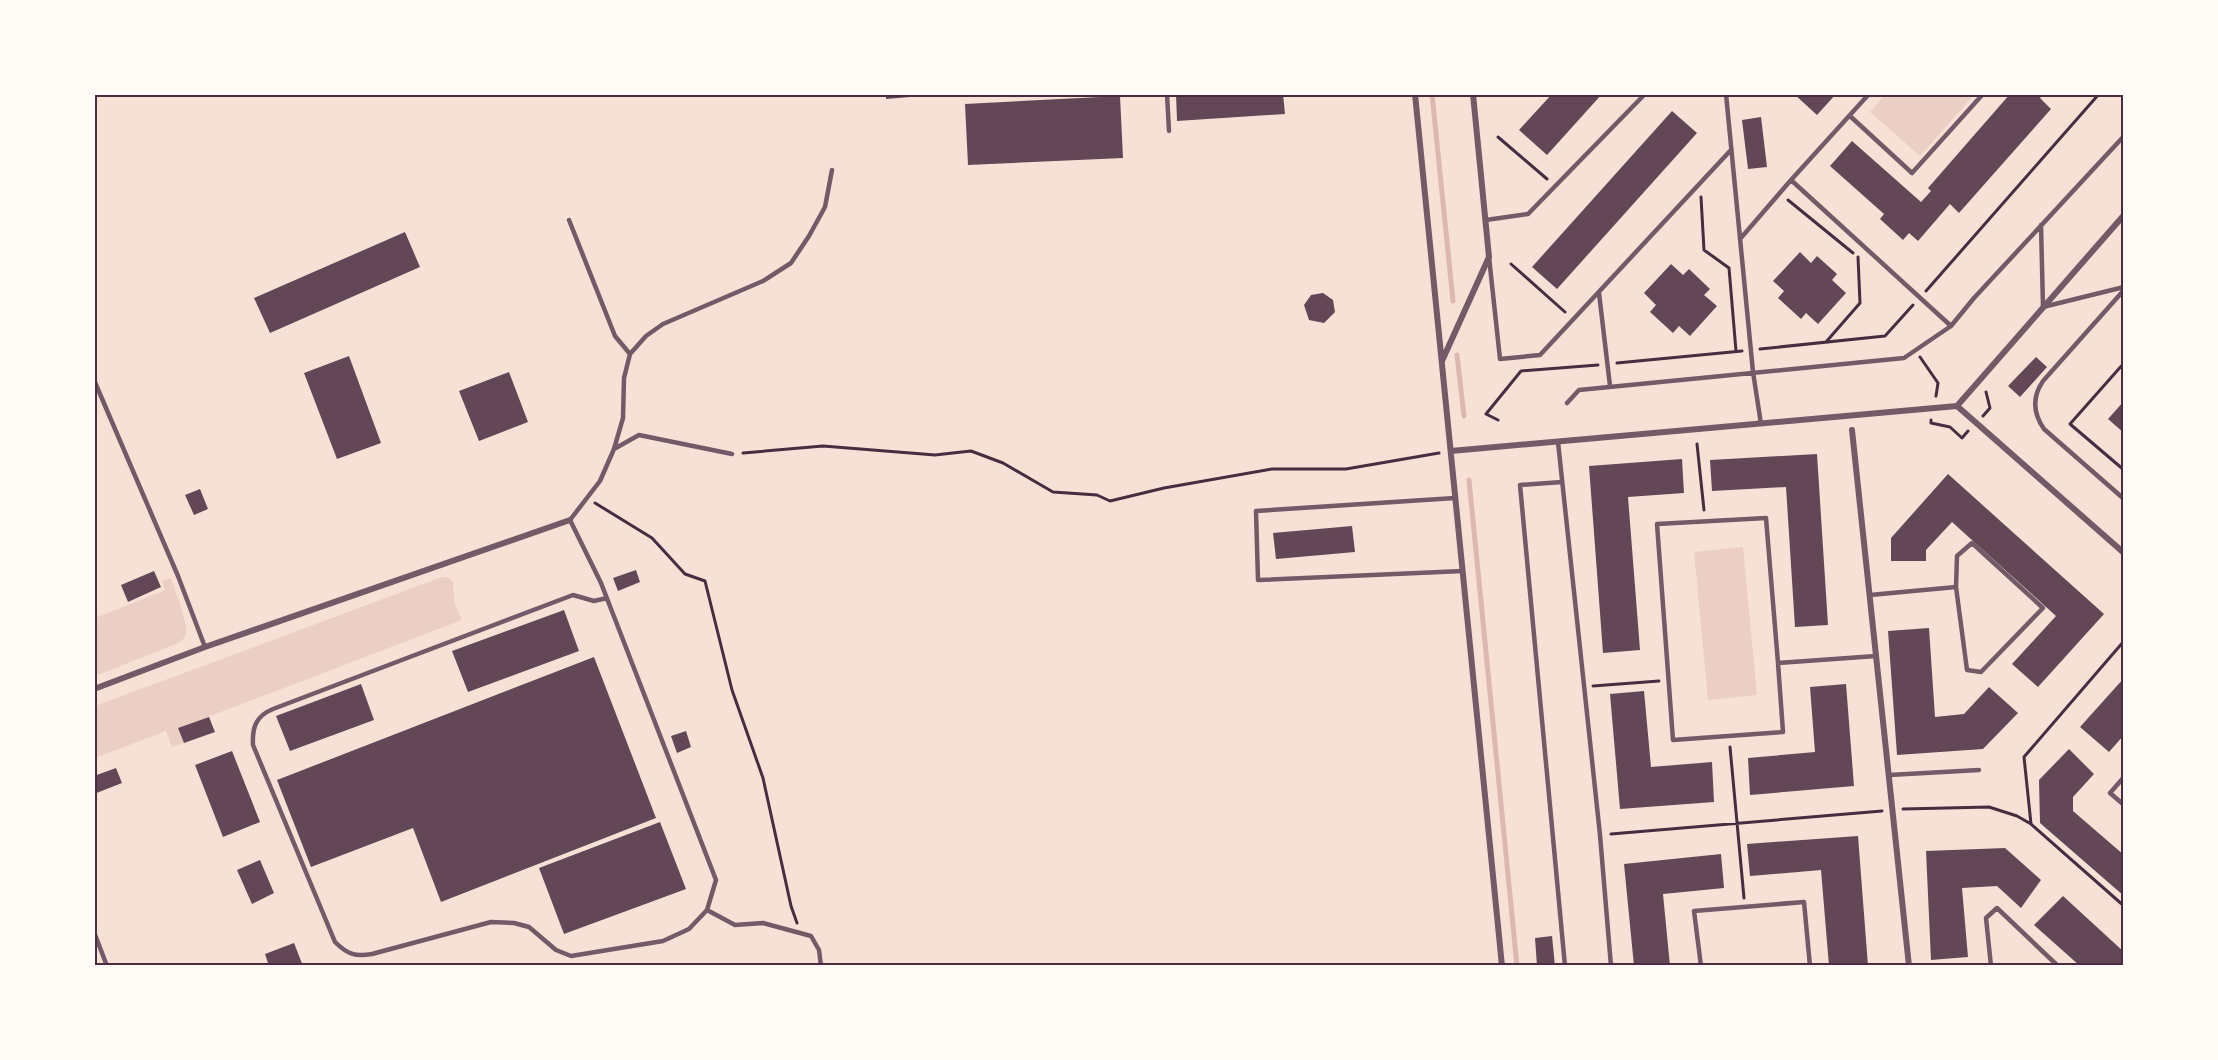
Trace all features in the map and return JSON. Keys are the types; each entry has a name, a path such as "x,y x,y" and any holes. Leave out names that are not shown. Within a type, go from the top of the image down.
{"street":[{"path":"1415,94 1502,966"},
{"path":"1442,361 1490,257 1473,94"},
{"path":"1451,451 1957,406 2124,215"},
{"path":"1957,406 2124,553"},
{"path":"1852,430 1910,966"},
{"path":"94,688 570,520"}],"lane":[{"path":"1167,94 1168,131"},
{"path":"1486,220 1528,214 1646,94"},
{"path":"1726,94 1750,351 1761,424"},
{"path":"1740,239 1869,94"},
{"path":"1850,116 1912,172 1983,94"},
{"path":"1567,403 1579,390 1904,358 1951,326 2124,136"},
{"path":"1490,257 1500,359 1540,355 1730,151"},
{"path":"607,598 594,601 573,595 262,713 255,721 252,733 253,745 335,942 345,952 353,955 372,954 490,922 514,923 529,927 556,950 572,956 663,941 689,929 707,910 716,880 607,598 570,520 600,481 614,449 623,418 624,378 630,354 646,336 663,324 763,281 791,262 825,207 832,170"},
{"path":"1791,180 1951,326"},
{"path":"569,220 615,336 630,354"},
{"path":"2041,225 2043,307 2124,289"},
{"path":"2124,289 2043,381 2036,392 2034,406 2044,429 2124,499"},
{"path":"1599,293 1610,386"},
{"path":"94,380 178,576 205,647"},
{"path":"1850,416 1852,430"},
{"path":"614,449 639,435 732,454"},
{"path":"1558,442 1600,835 1611,966"},
{"path":"1562,482 1520,485 1565,966"},
{"path":"1455,498 1256,511 1258,580 1462,571"},
{"path":"1766,518 1783,732 1673,740 1669,680 1657,524 1766,518"},
{"path":"1972,543 2043,608 1981,672 1967,670 1956,587 1957,556 1972,543"},
{"path":"1870,595 1956,587"},
{"path":"1778,663 1876,656"},
{"path":"1889,775 1979,771"},
{"path":"2124,777 2110,793 2124,805"},
{"path":"1701,966 1694,911 1804,902 1810,966"},
{"path":"1991,966 1986,918 1997,908 2058,966"},
{"path":"707,910 735,925 763,923 811,936 819,950 821,966"},
{"path":"94,932 107,966"}],"path":[{"path":"1498,420 1486,414 1521,372 1885,336 2099,94"},
{"path":"1498,137 1555,187"},
{"path":"1701,183 1704,250 1729,268 1736,352"},
{"path":"1780,193 1866,264"},
{"path":"1825,342 1860,303 1858,257"},
{"path":"1511,264 1574,320"},
{"path":"1905,298 1913,305"},
{"path":"1916,351 1938,383"},
{"path":"2124,363 2070,424 2124,470"},
{"path":"1697,444 1703,509"},
{"path":"732,454 823,446 935,455 970,451 1003,463 1053,492 1097,495 1110,501 1164,488 1272,469 1346,469 1451,451"},
{"path":"587,498 652,538 685,574 705,581 732,690 763,778 791,906 801,933"},
{"path":"2031,824 2024,757 2124,641"},
{"path":"1583,687 1669,680"},
{"path":"1729,736 1744,907"},
{"path":"1600,835 1893,810 1989,807 2017,816 2031,824 2124,906"}],"shaded area":[{"path":"1885,95 1974,95 1920,156 1870,112"},
{"path":"1743,547 1757,695 1708,700 1694,552"},
{"path":"442,577 449,578 453,582 454,602 462,620 179,728 184,743 172,747 166,731 95,758 95,706"},
{"path":"171,578 185,622 184,638 176,644 95,676 95,618 165,590 162,581"}],"building":[{"path":"886,94 922,94 922,96 886,99"},
{"path":"1176,94 1283,94 1285,114 1177,121"},
{"path":"1552,94 1602,94 1547,155 1519,130"},
{"path":"1794,94 1836,94 1817,115"},
{"path":"2010,94 2043,94 2040,98 2051,109 1959,213 1950,204 1918,241 1909,233 1903,240 1880,219 1884,214 1830,166 1852,141 1921,202 1931,191 1928,188"},
{"path":"1120,96 1123,158 968,165 965,104"},
{"path":"1672,111 1697,133 1557,289 1532,267"},
{"path":"1761,117 1767,167 1748,169 1742,120"},
{"path":"405,232 420,267 270,333 254,298"},
{"path":"1800,252 1811,263 1817,256 1837,274 1832,280 1846,293 1818,324 1806,313 1801,319 1778,298 1784,291 1773,281"},
{"path":"1671,264 1683,275 1689,269 1710,289 1704,295 1717,306 1690,336 1679,326 1673,333 1650,312 1656,305 1644,293"},
{"path":"1323,293 1333,300 1335,312 1324,323 1309,320 1304,305 1311,295"},
{"path":"349,356 381,443 337,459 304,373"},
{"path":"2036,357 2047,367 2020,397 2008,386"},
{"path":"509,372 528,422 479,441 459,391"},
{"path":"2124,401 2124,433 2108,419"},
{"path":"1817,454 1828,625 1795,627 1786,487 1712,491 1710,460"},
{"path":"1682,459 1684,493 1628,497 1640,650 1603,653 1589,466"},
{"path":"1948,474 2104,614 2038,687 2012,664 2056,616 1952,522 1926,550 1926,561 1891,561 1891,538"},
{"path":"200,489 208,509 194,515 185,495"},
{"path":"1352,526 1355,552 1276,559 1273,533"},
{"path":"636,570 640,582 618,591 613,578"},
{"path":"154,571 161,587 128,602 121,585"},
{"path":"564,610 579,651 468,692 452,651"},
{"path":"1929,628 1935,717 1964,714 1989,687 2018,713 1983,749 1897,755 1888,631"},
{"path":"594,657 656,818 441,902 413,828 311,867 277,780"},
{"path":"2124,678 2124,735 2109,752 2080,727"},
{"path":"361,684 374,720 290,751 276,716"},
{"path":"1846,684 1854,786 1750,795 1748,758 1815,752 1810,687"},
{"path":"1644,691 1651,767 1712,762 1714,802 1620,809 1610,694"},
{"path":"209,717 215,732 184,743 178,728"},
{"path":"686,731 691,747 677,753 671,736"},
{"path":"2069,749 2094,774 2073,797 2073,811 2124,855 2124,896 2040,823 2039,780"},
{"path":"232,751 260,822 223,837 195,765"},
{"path":"116,768 122,783 94,794 94,776"},
{"path":"660,822 686,889 564,934 539,868"},
{"path":"1858,836 1868,966 1829,966 1821,870 1750,876 1747,844"},
{"path":"2005,848 2041,880 2021,908 1997,886 1962,888 1968,957 1931,960 1926,851"},
{"path":"1721,854 1724,888 1663,894 1670,966 1634,966 1624,864"},
{"path":"260,860 274,893 252,904 237,870"},
{"path":"2063,896 2124,952 2124,966 2080,966 2034,925"},
{"path":"1552,936 1555,966 1537,966 1535,938"},
{"path":"294,943 303,966 269,966 265,954"}],"waterway":[{"path":"1432,94 1453,301"},
{"path":"1457,355 1464,416"},
{"path":"1469,480 1517,966"}]}
